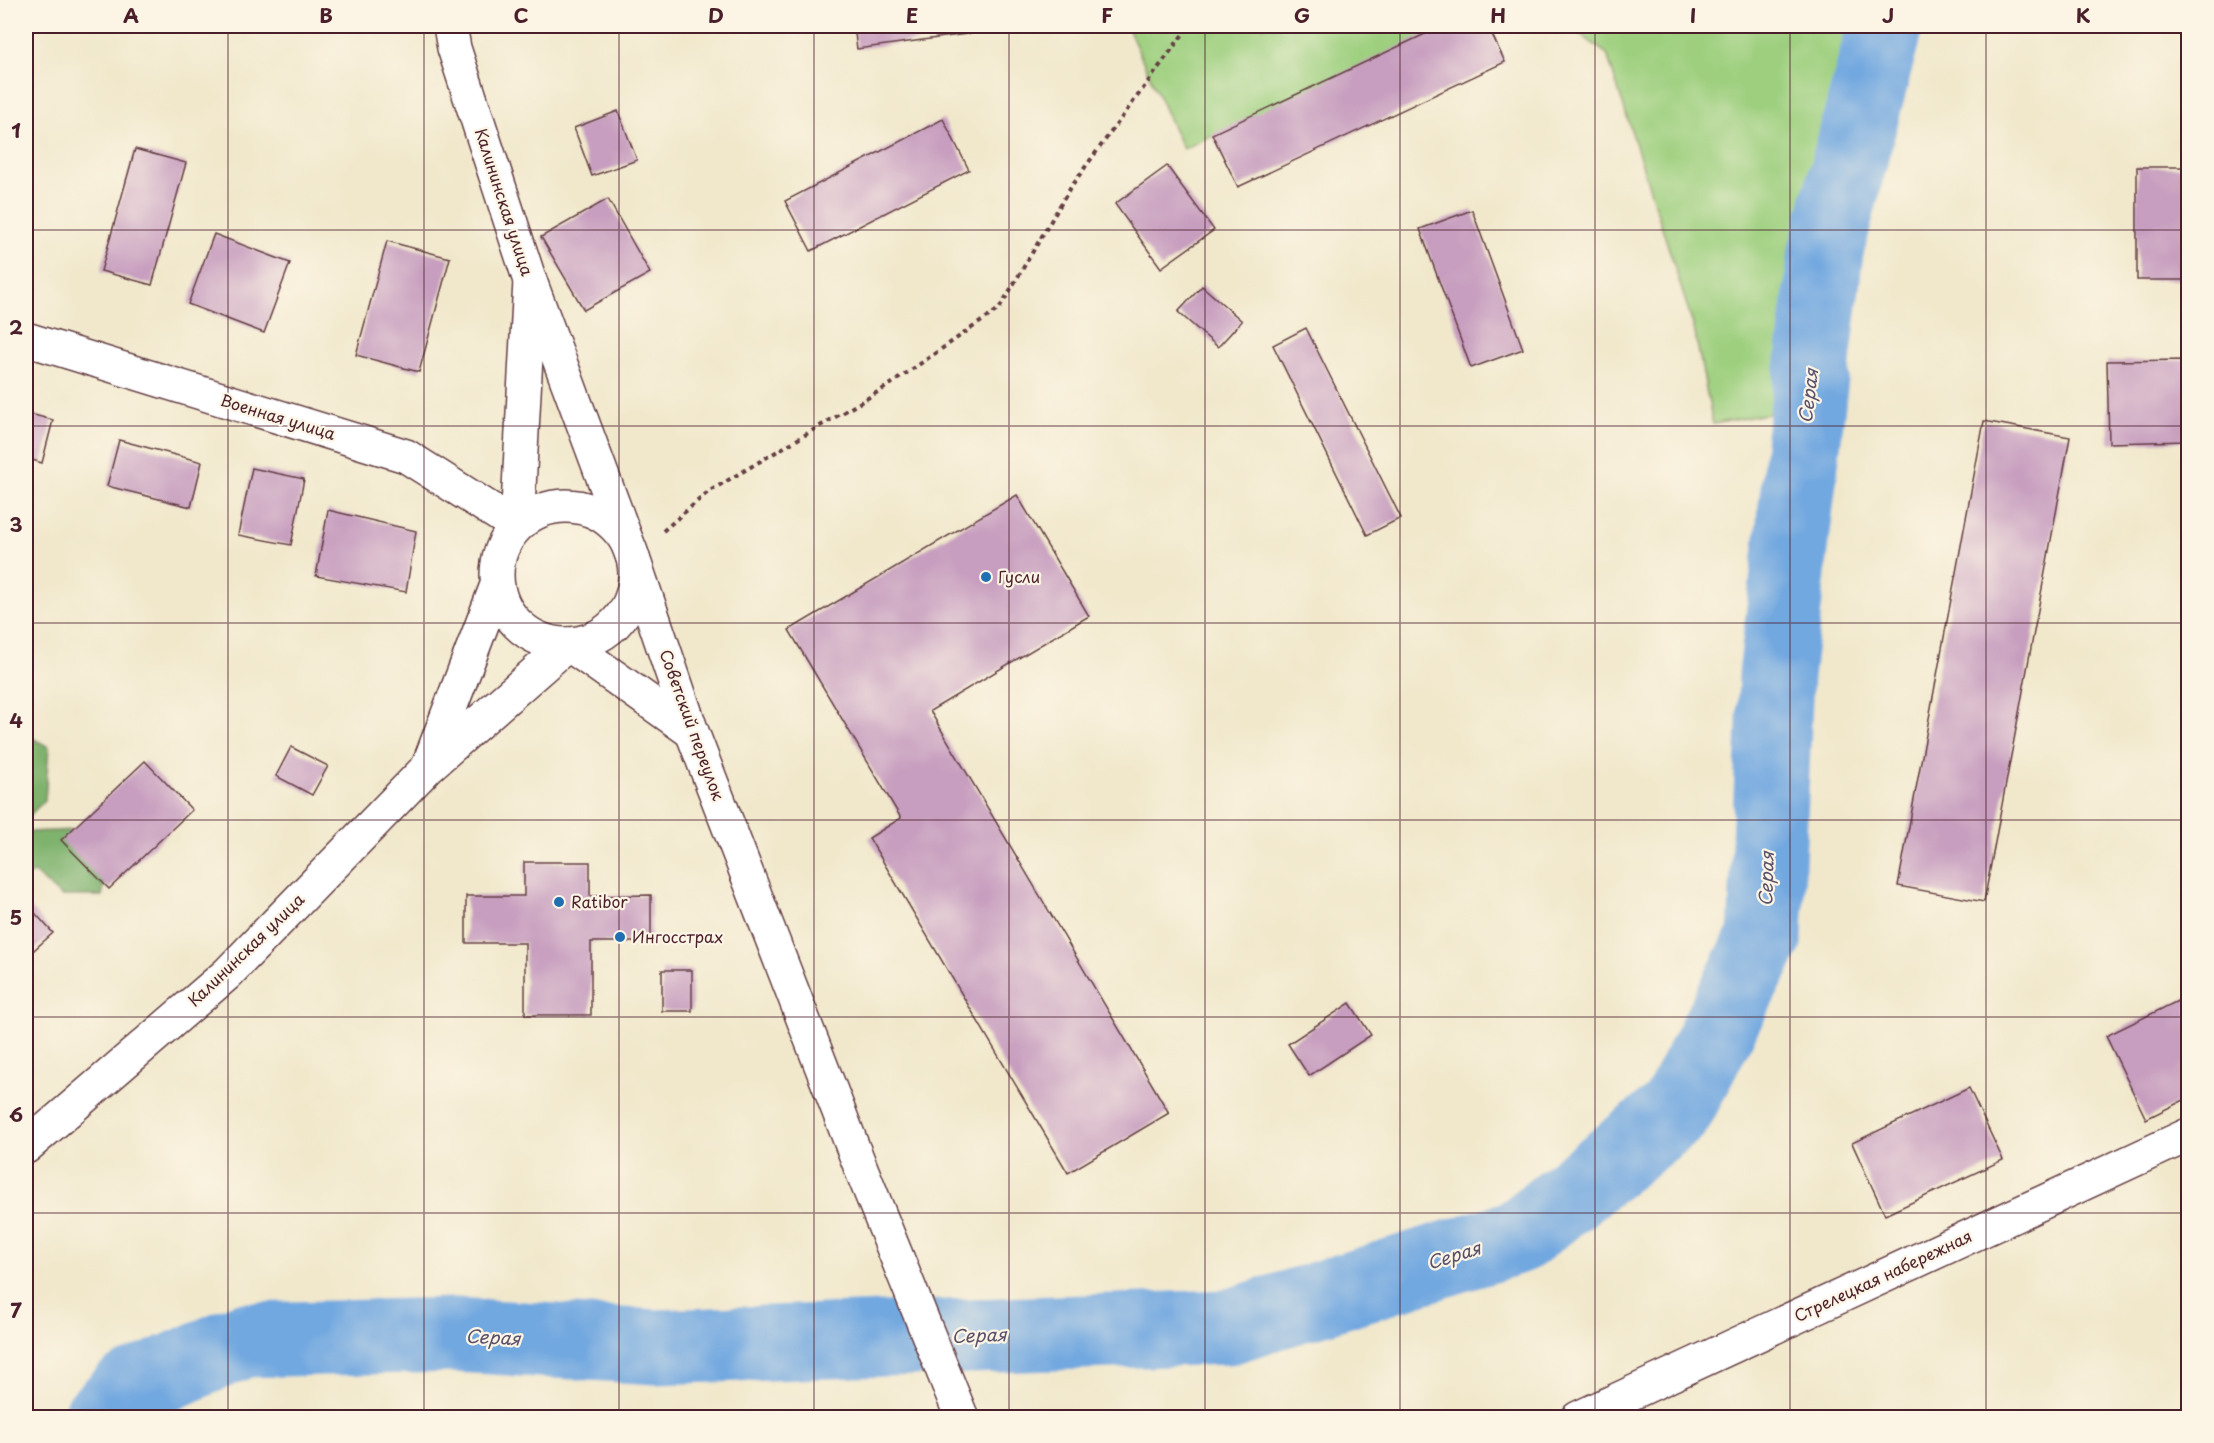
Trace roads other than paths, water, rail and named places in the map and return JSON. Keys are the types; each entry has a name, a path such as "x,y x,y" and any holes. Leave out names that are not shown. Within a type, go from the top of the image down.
{"street":[{"name":"Калининская улица","path":"450,26 454,48 530,281 517,526"},
{"name":"Советский переулок","path":"530,281 633,558 692,732 860,1167 962,1418"},
{"name":"Военная улица","path":"26,339 406,456 517,526"},
{"path":"429,766 497,585 500,553 517,526 531,515 548,508 566,506 584,509 615,526 626,541 633,558 635,578 633,588 621,616 607,631 589,641 568,644 544,640 521,628 501,602 497,585"},
{"name":"Калининская улица","path":"26,1147 227,974 429,766 568,644"},
{"path":"568,644 692,732"},
{"name":"Стрелецкая набережная","path":"1578,1418 2188,1135"}],"waterway":[{"name":"Серая","path":"100,1418 127,1391 244,1340 455,1335 656,1347 1228,1327 1519,1236 1676,1111 1765,937 1776,676 1826,251 1885,26"}],"place":[{"name":"Гусли","path":"986,577"},
{"name":"Ratibor","path":"559,902"},
{"name":"Ингосстрах","path":"620,937"}]}
